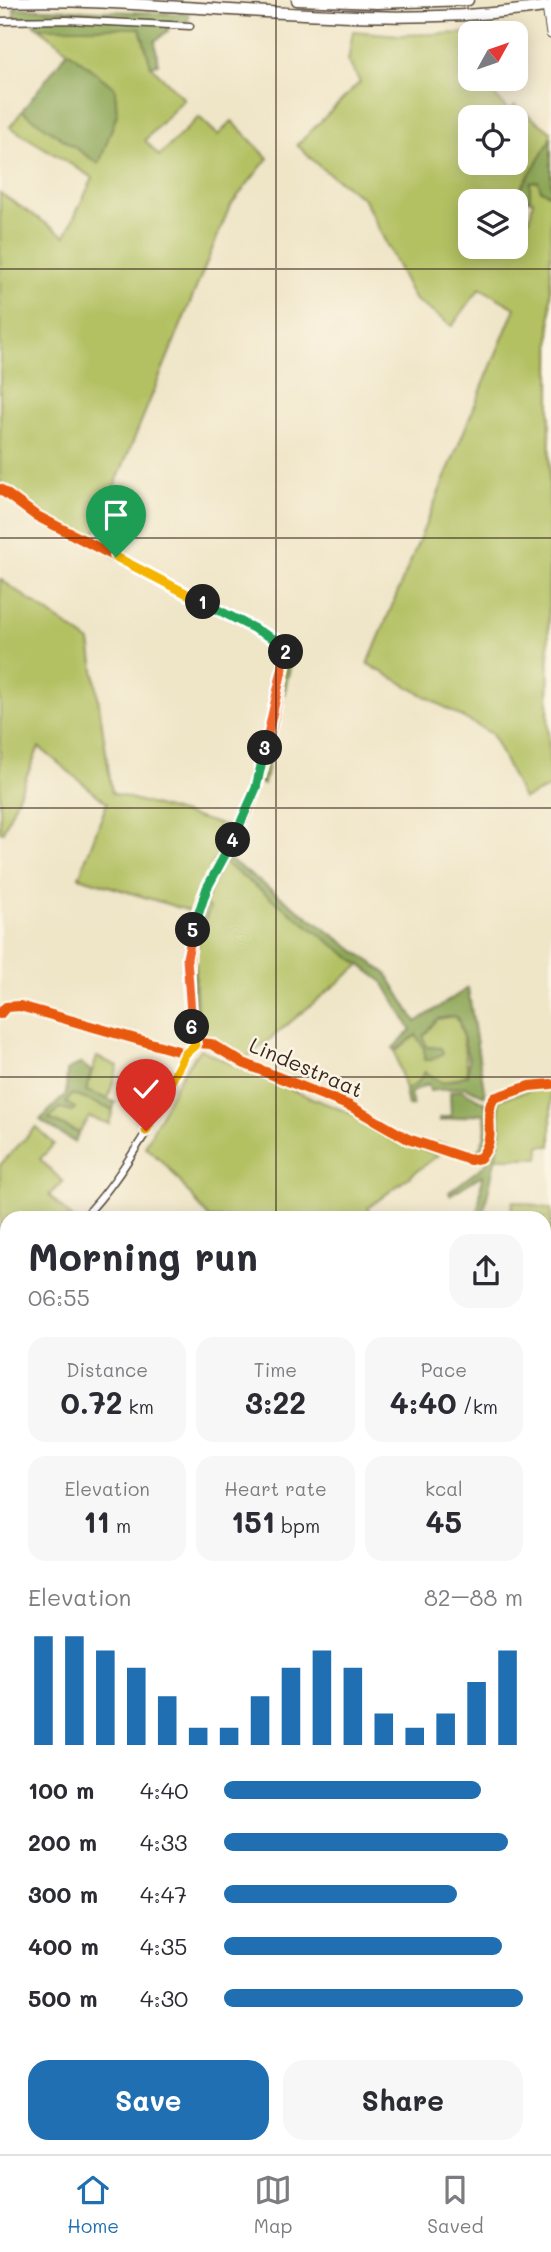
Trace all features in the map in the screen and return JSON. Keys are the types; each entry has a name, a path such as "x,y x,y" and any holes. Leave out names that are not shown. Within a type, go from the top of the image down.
{"highway":[{"path":"297,0 377,3 468,0"},
{"path":"0,2 74,1 412,17 548,4"}],"street":[{"path":"548,4 551,34"},
{"path":"0,21 67,20 190,26"},
{"path":"0,489 35,515 278,641 286,653 256,788 243,821 207,888 190,941 187,980 195,1045 185,1054 146,1131 90,1211"},
{"path":"0,1014 6,1007 20,1006 185,1054"},
{"name":"Lindestraat","path":"195,1045 211,1044 243,1063 362,1112 408,1139 470,1160 480,1158 489,1144 489,1106 494,1098 529,1086 551,1084"}],"green space":[{"path":"14,8 189,14 188,22 169,22 168,31 155,41 158,64 151,66 140,28 39,28 34,25 33,18 14,18"},
{"path":"39,28 140,28 151,66 184,99 145,140 159,156 199,117 218,135 232,121 268,158 230,206 92,541 29,504 0,481 0,193 65,236 93,178 10,127 22,111 99,163 114,88"},
{"path":"353,31 399,35 458,33 458,91 491,91 504,105 458,105 458,175 528,175 528,115 551,132 548,145 520,189 458,189 458,259 528,259 528,219 533,200 530,200 530,182 538,181 541,190 551,195 548,728 551,787 523,799 492,734 368,664 515,308 480,288 452,326 414,299 364,199 320,167 297,145 360,82 348,61"},
{"path":"68,51 115,88 117,114 99,164 22,111"},
{"path":"551,139 551,195 541,190 538,181 530,182 530,200 528,189 520,189"},
{"path":"0,579 90,642 112,793 233,828 212,864 193,912 79,877 107,803 39,747 3,832 0,831"},
{"path":"288,644 295,645 264,784 259,783"},
{"path":"226,857 387,974 416,1022 468,988 485,1096 465,1087 430,1091 428,1084 410,1093 413,1105 408,1106 405,1090 417,1084 425,1072 442,1083 468,1075 469,1060 458,1018 454,1016 437,1019 423,1036 427,1047 441,1048 443,1053 431,1060 424,1060 424,1048 416,1035 395,1051 393,1048 411,1030 383,982 223,862"},
{"path":"223,862 361,964 243,1061 196,1030 195,1024 198,1023 196,960 201,920 213,881"},
{"path":"204,904 210,908 193,957 198,1023 195,1024 190,953"},
{"path":"454,1016 461,1024 468,1075 442,1083 425,1072 417,1084 405,1090 395,1051 416,1035 424,1048 432,1049 426,1047 423,1037 437,1019"},
{"path":"200,1049 271,1082 355,1115 400,1142 438,1155 368,1208 370,1211 203,1211 168,1167 145,1146 180,1077"},
{"path":"97,1057 118,1066 108,1099 86,1091"},
{"path":"81,1063 91,1071 86,1091 115,1102 113,1110 72,1094 66,1103 75,1108 71,1112 60,1108 49,1119 79,1133 74,1142 40,1120 66,1094 67,1071"},
{"path":"551,1088 551,1146 540,1146 539,1158 495,1158 501,1133 497,1105 500,1100 532,1089"},
{"path":"462,1090 485,1103 487,1110 488,1139 476,1157 436,1146 437,1143 472,1152 477,1151 482,1142 486,1128 483,1113 439,1121 439,1118 451,1116 450,1092"},
{"path":"73,1094 113,1110 109,1124 89,1117 79,1133 49,1119"},
{"path":"498,1098 501,1133 484,1211 478,1211 482,1175 450,1195 449,1192 486,1164 494,1137 492,1107"},
{"path":"36,1127 54,1144 40,1159 63,1182 49,1195 65,1211 0,1211 0,1165"},
{"path":"513,1201 551,1209 551,1211 511,1211"}],"cycle path":[{"path":"0,489 35,515 278,641 286,653 255,791 249,808 207,888 194,926 188,985 195,1045"},
{"path":"0,1014 6,1007 20,1006 185,1053 198,1043 211,1044 243,1063 350,1106 408,1139 470,1160 480,1158 486,1150 490,1134 489,1111 494,1098 529,1086 551,1084"}],"route":[{"path":"116,557 278,641 286,653 256,788 248,810 207,888 190,941 187,980 195,1045 185,1054 146,1131"}]}
